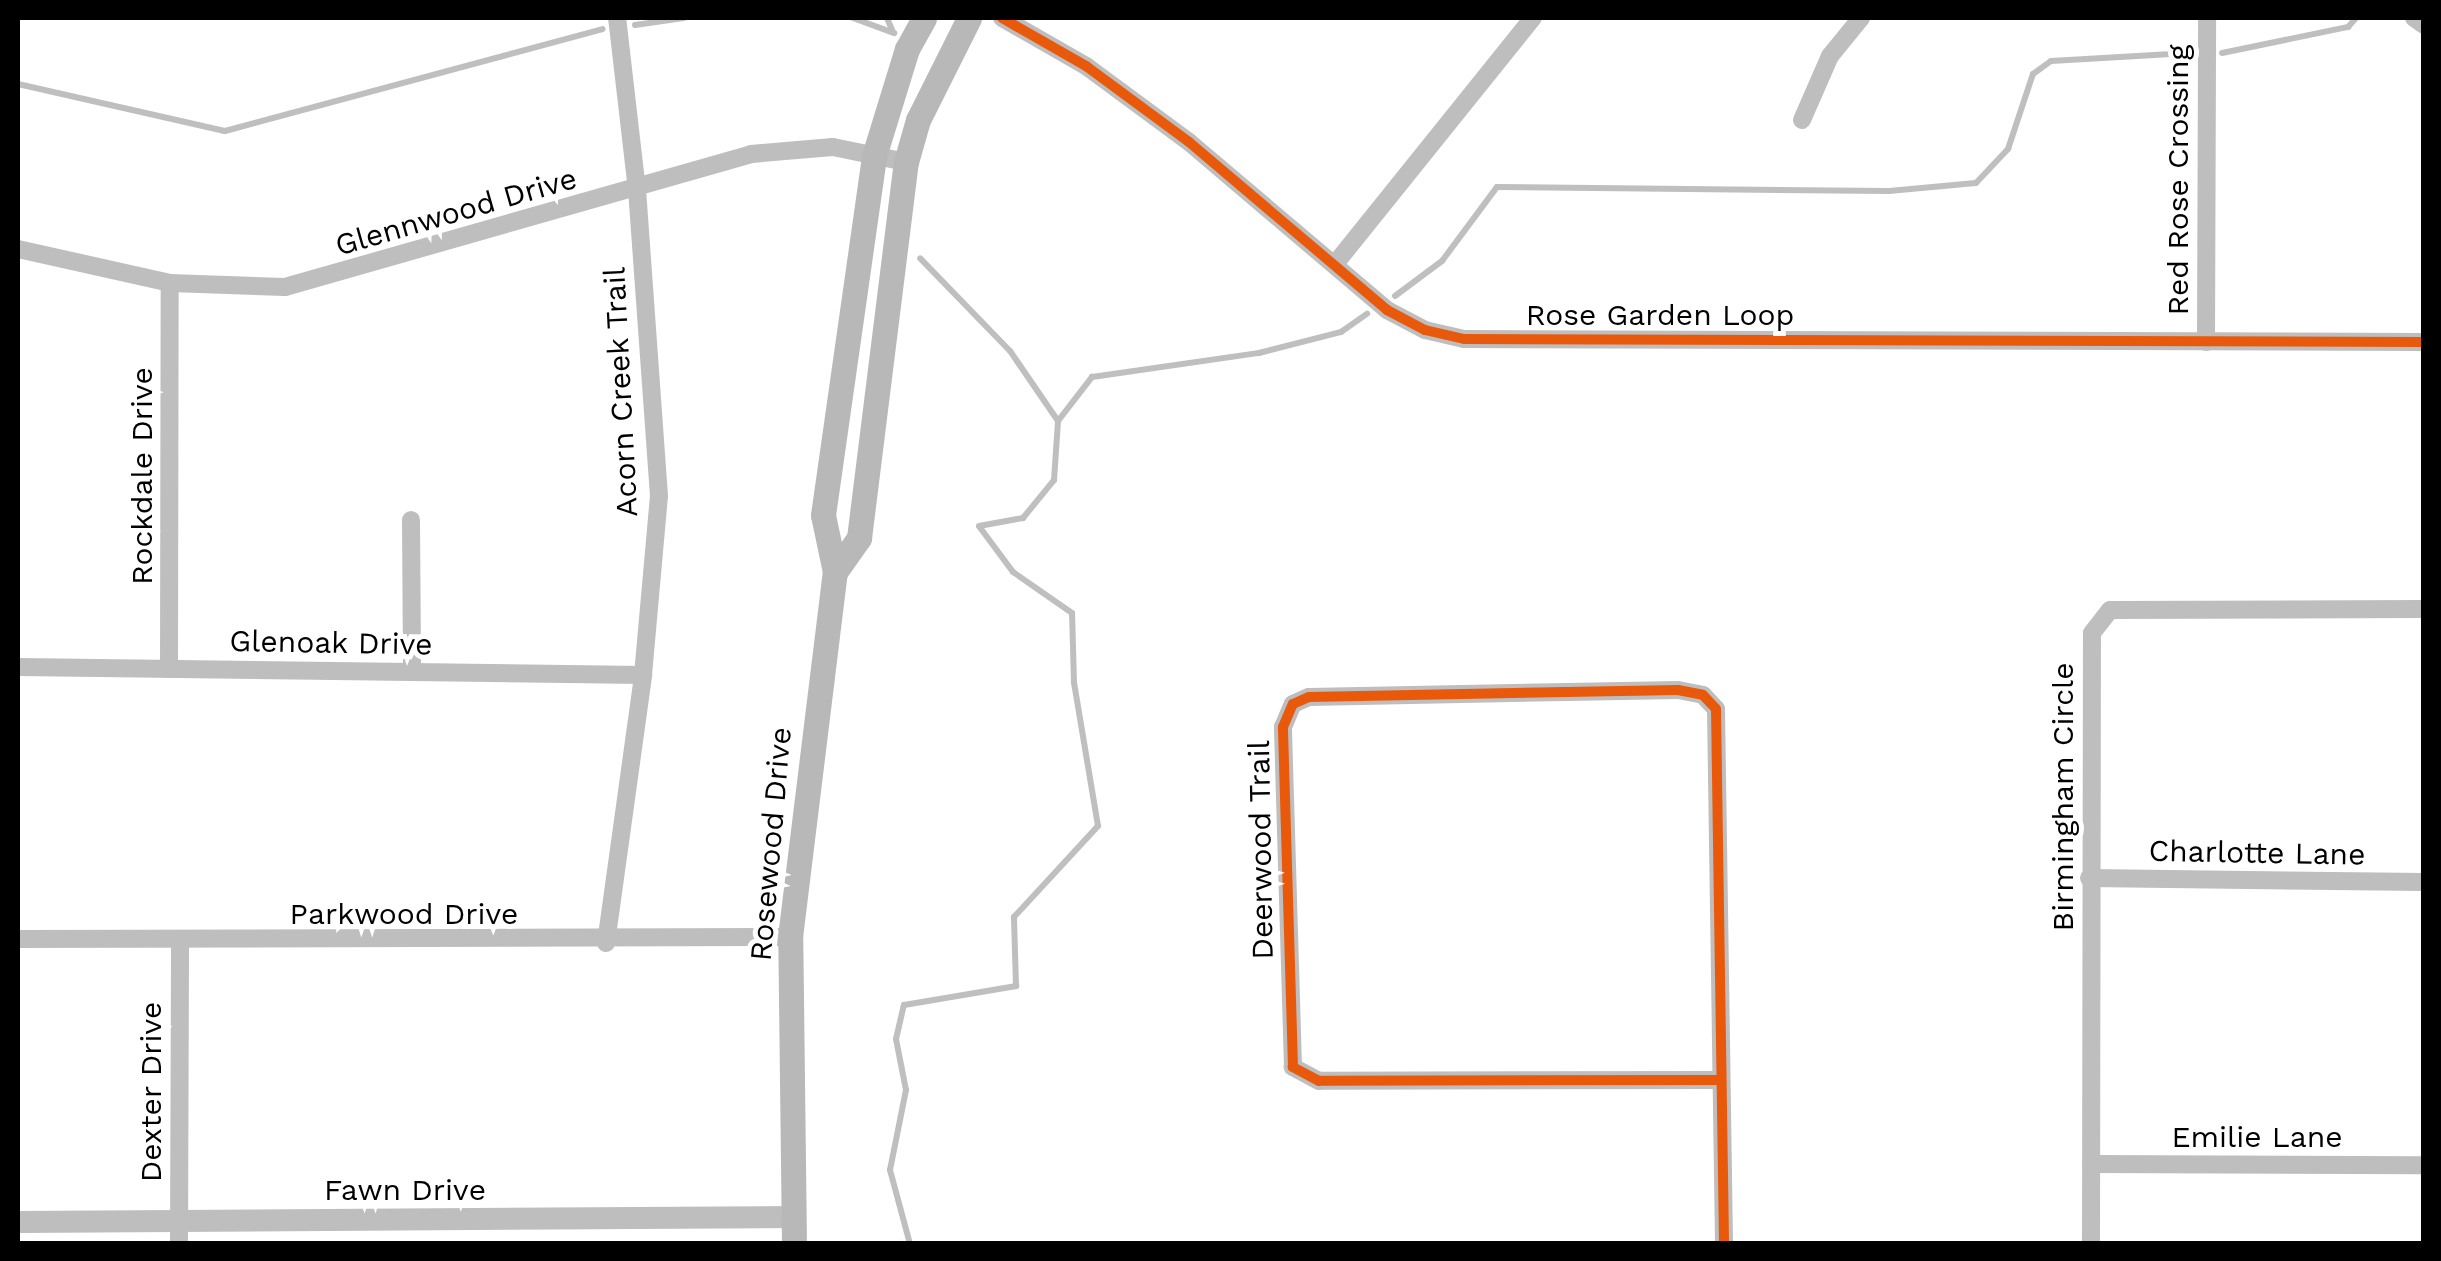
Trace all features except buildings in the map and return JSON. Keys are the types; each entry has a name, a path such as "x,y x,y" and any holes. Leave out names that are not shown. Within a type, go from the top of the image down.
{"main road":[{"name":"Rosewood Drive","path":"794,1230 790,938 835,572 824,515 874,156 906,49 924,18"},
{"name":"Rosewood Drive","path":"835,572 859,538 906,162 918,120 969,18"}],"street":[{"name":"Acorn Creek Trail","path":"606,942 643,675 658,496 638,190 617,18"},
{"name":"Rose Garden Loop","path":"1002,18 1086,66 1190,142 1387,310 1425,330 1464,339 2424,342"},
{"path":"1335,264 1532,18"},
{"path":"1802,120 1830,56 1861,18"},
{"name":"Red Rose Crossing","path":"2206,18 2206,342"},
{"path":"2414,18 2424,26"},
{"name":"Glennwood Drive","path":"18,249 170,282 284,287 780,149 833,147 906,162"},
{"name":"Rockdale Drive","path":"169,669 170,282"},
{"path":"411,520 412,672"},
{"name":"Birmingham Circle","path":"2092,1244 2092,633 2110,610 2424,608"},
{"name":"Glenoak Drive","path":"18,667 643,675"},
{"name":"Deerwood Trail","path":"1722,1080 1319,1081 1293,1067 1283,727 1293,704 1328,697 1678,690 1704,695 1716,709 1722,1080 1724,1244"},
{"name":"Charlotte Lane","path":"2089,878 2424,882"},
{"name":"Parkwood Drive","path":"18,940 606,942 790,938"},
{"name":"Dexter Drive","path":"178,1232 180,940"},
{"name":"Emilie Lane","path":"2091,1164 2424,1165"},
{"name":"Fawn Drive","path":"18,1222 178,1232 794,1230"}],"waterway":[{"path":"635,25 684,18"},
{"path":"853,18 894,33"},
{"path":"887,18 893,32"},
{"path":"2222,53 2348,27 2356,18"},
{"path":"18,84 225,131 602,29"},
{"path":"1395,296 1442,261 1497,187 1889,191 1976,183 2008,149 2033,74 2051,61 2189,53"},
{"path":"910,1244 890,1170 906,1090 896,1039 904,1005 1016,986 1014,917 1098,826 1074,683 1072,613 1013,572 979,526 1023,518 1054,480 1058,421 1010,351 920,258"},
{"path":"1058,421 1092,377 1259,353 1341,332 1367,314"}],"cycle path":[{"path":"1002,18 1086,66 1189,142 1387,310 1425,330 1464,339 2424,342"},
{"path":"1721,1080 1319,1081 1293,1067 1283,727 1293,704 1309,697 1678,690 1703,695 1716,709 1724,1244"}]}
